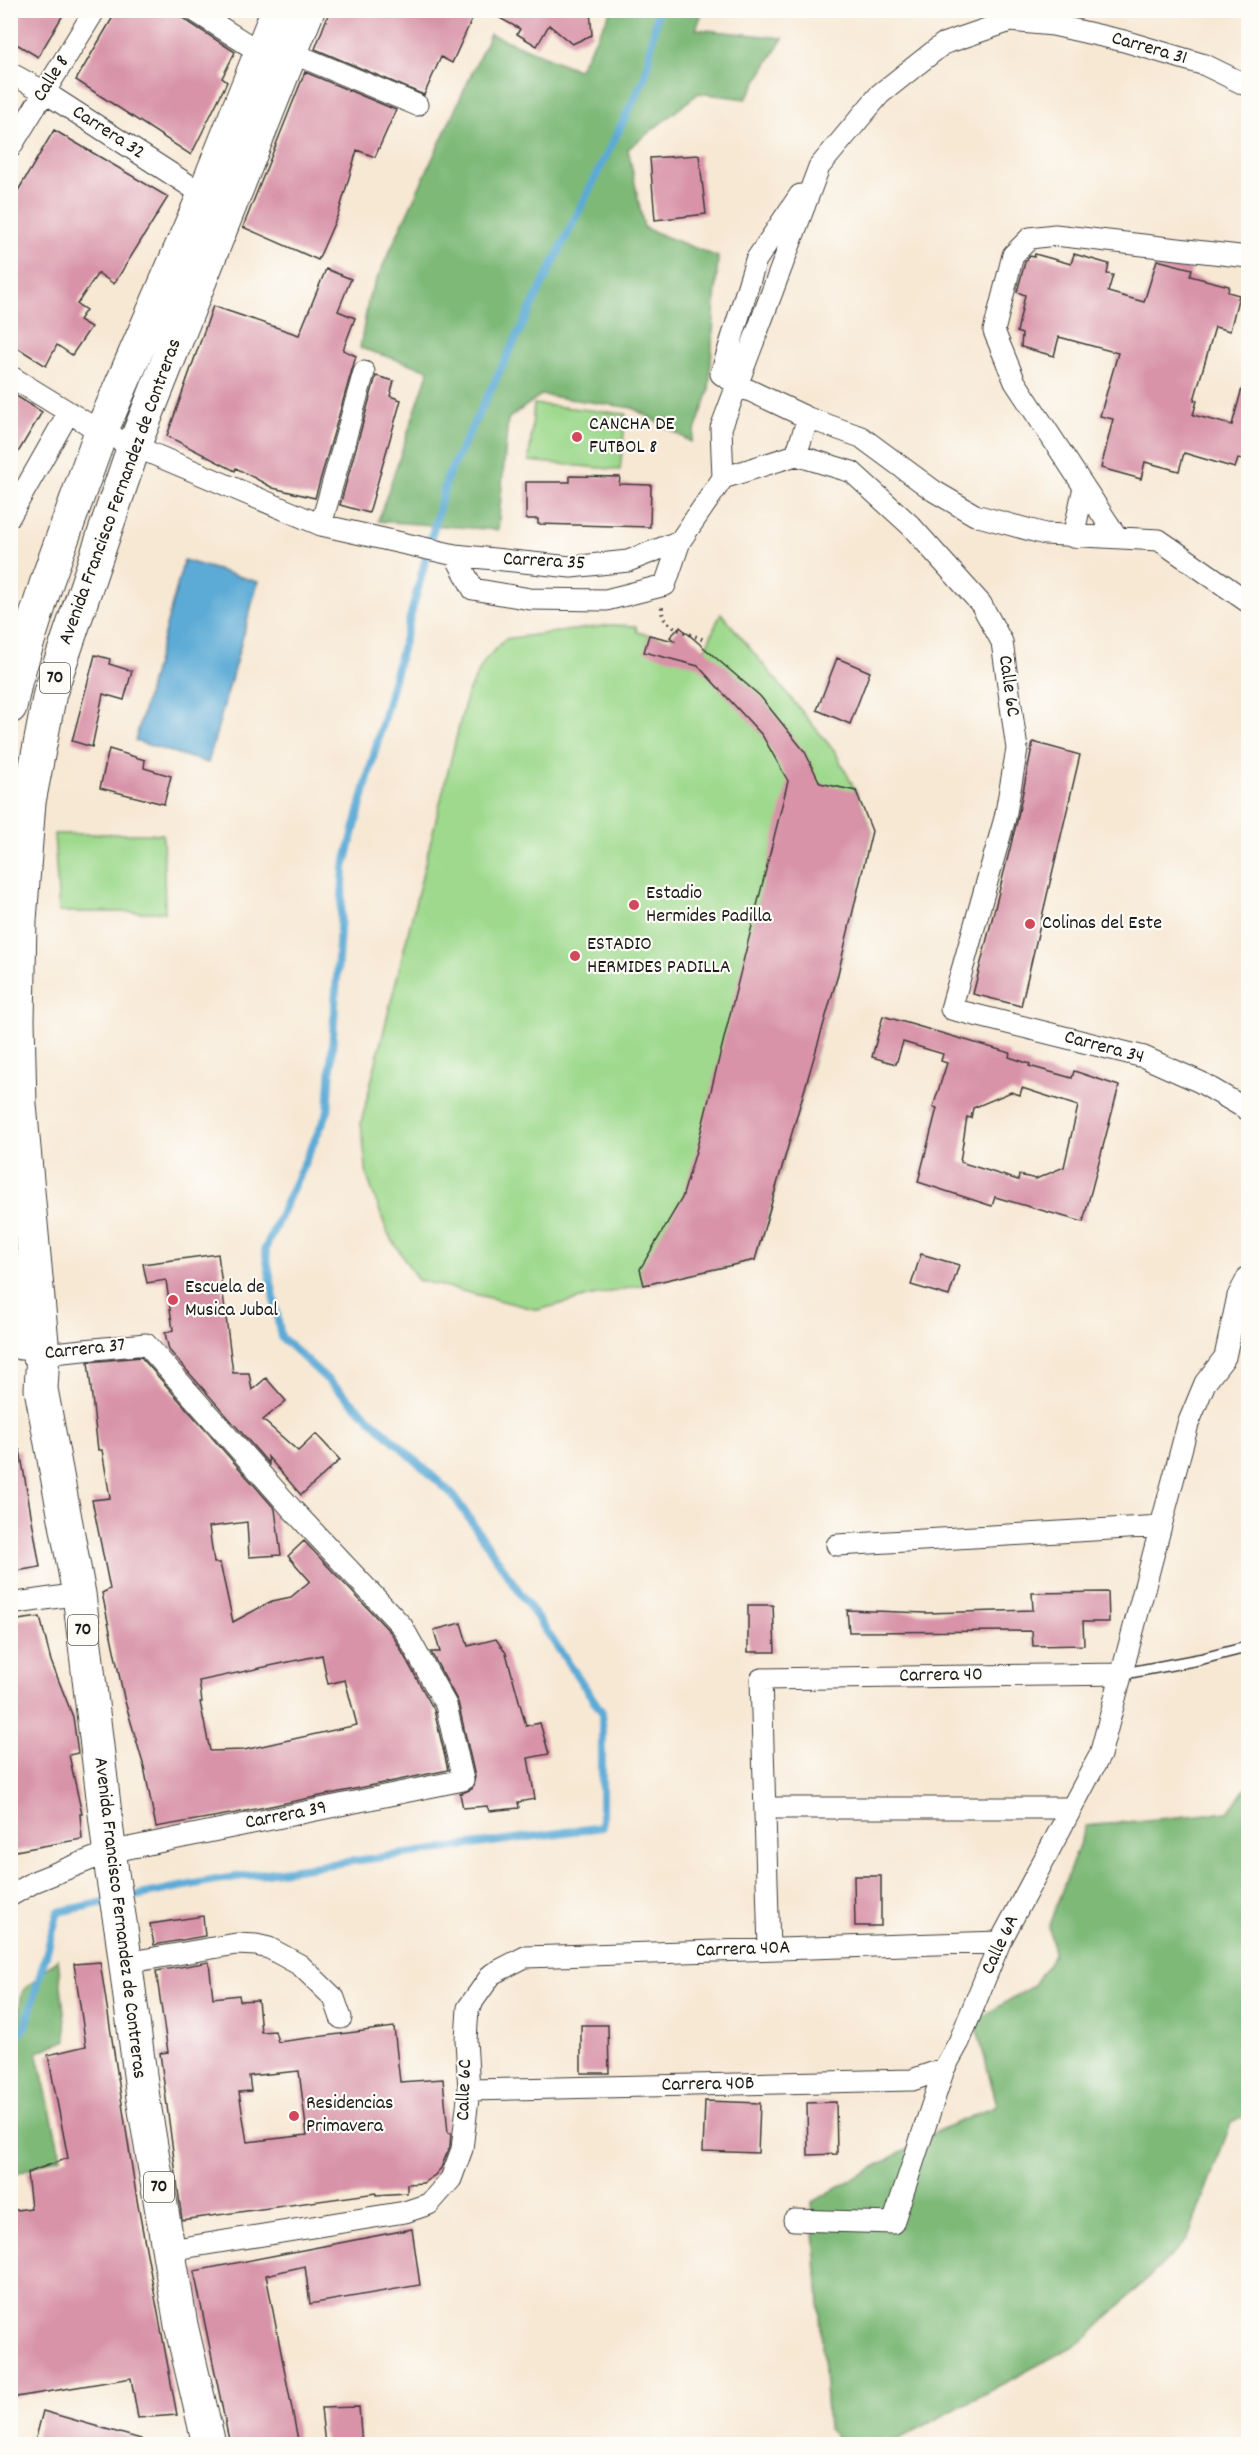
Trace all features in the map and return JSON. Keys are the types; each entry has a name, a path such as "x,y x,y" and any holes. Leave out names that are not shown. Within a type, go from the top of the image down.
{"main road":[{"name":"Avenida Francisco Fernandez de Contreras","path":"33,1355 18,1052 20,920 29,802 50,693 134,446 275,52 278,10"},
{"name":"Avenida Francisco Fernandez de Contreras","path":"10,707 16,679 48,578 101,432 204,195 275,52 308,10"},
{"name":"Avenida Francisco Fernandez de Contreras","path":"10,1271 41,1389 79,1594 110,1863 121,1928 143,2098 182,2325 209,2445"}],"street":[{"name":"Calle 8","path":"10,148 95,10"},
{"path":"193,10 275,52 417,105"},
{"path":"1012,16 943,44 880,94 819,167 756,260 721,374 738,385 808,418 861,437 934,491 975,515 1045,534 1160,540 1248,602"},
{"name":"Carrera 31","path":"1012,16 1124,41 1205,65 1248,86"},
{"name":"Carrera 32","path":"10,73 43,91 204,195"},
{"path":"1117,537 1015,382 994,331 1013,255 1030,238 1054,235 1248,257"},
{"path":"321,525 364,372"},
{"name":"Carrera 35","path":"10,376 101,432 321,525 404,546 446,554 571,567 628,561 680,541"},
{"path":"446,554 472,589 530,599 606,600 665,585 680,541 723,478 721,428 738,385"},
{"path":"10,516 69,412"},
{"path":"723,478 796,455 808,418"},
{"name":"Calle 6C","path":"796,455 852,472 902,517 981,604 1002,642 1017,749 1005,818 951,1009"},
{"path":"1073,537 1084,488"},
{"name":"Carrera 34","path":"951,1009 1144,1057 1200,1082 1248,1110"},
{"name":"Calle 6A","path":"794,2220 893,2223 944,2069 959,2042 1000,1942 1100,1755 1188,1424 1205,1383 1225,1357 1238,1296 1248,1277"},
{"name":"Carrera 37","path":"33,1355 146,1344 291,1508 402,1626 446,1705 463,1780"},
{"path":"837,1545 1161,1526"},
{"path":"10,1604 79,1594"},
{"name":"Carrera 40","path":"765,1808 760,1679 1122,1674"},
{"name":"Carrera 39","path":"110,1863 463,1780"},
{"path":"769,1949 765,1808 1072,1808"},
{"path":"10,1896 36,1881 110,1863"},
{"name":"Carrera 40A","path":"492,1974 525,1957 1000,1942"},
{"path":"125,1963 236,1944 269,1948 300,1965 334,1998 341,2018"},
{"name":"Calle 6C","path":"170,2250 405,2212 429,2204 450,2179 462,2149 469,2090 466,2040 468,2008 492,1974"},
{"name":"Carrera 40B","path":"469,2090 912,2080 944,2069"}],"lane":[{"path":"1122,1674 1201,1659 1248,1647"}],"path":[{"path":"665,585 661,614 666,623 704,640"}],"green space":[{"path":"612,10 703,11 696,29 783,38 746,99 699,93 628,149 644,228 718,257 709,391 691,442 633,408 541,395 508,419 498,530 378,521 429,370 360,348 369,296 490,34 578,70"},
{"name":"CANCHA DE FUTBOL 8","path":"534,404 626,414 620,470 529,461"},
{"name":"Estadio Hermides Padilla","path":"721,613 835,752 856,791 872,831 837,978 755,1260 538,1310 418,1280 388,1234 367,1176 361,1123 467,694 485,660 505,639 611,625 636,626 637,632 705,649"},
{"path":"54,834 163,834 165,912 59,912"},
{"path":"1248,1785 1248,2115 1231,2123 1187,2240 1083,2341 890,2444 844,2444 828,2429 812,2202 942,2129 997,2105 975,2021 1034,1985 1054,1954 1049,1925 1086,1826 1228,1812"},
{"path":"58,1958 67,2040 37,2052 61,2157 11,2176 11,2039 16,2031 22,1992"}],"water":[{"path":"184,560 258,582 208,763 135,741"}],"building":[{"path":"10,10 66,10 38,57 10,40"},
{"path":"117,10 170,10 235,52 222,78 227,82 191,155 76,80"},
{"path":"330,10 476,10 452,63 441,57 424,95 315,49"},
{"path":"485,10 590,10 592,35 572,44 549,25 537,46 517,34 520,29"},
{"path":"305,72 396,110 375,157 357,150 339,212 318,260 243,227"},
{"path":"54,130 168,197 114,284 98,273 77,304 86,310 79,320 91,327 72,355 57,345 46,366 10,343 10,204"},
{"path":"699,155 706,214 655,220 650,158"},
{"path":"1035,254 1071,264 1074,254 1109,264 1107,274 1113,275 1108,292 1144,302 1157,260 1192,269 1190,276 1229,286 1228,292 1239,295 1230,331 1215,327 1194,400 1197,401 1193,415 1232,425 1242,388 1248,389 1248,447 1243,460 1238,459 1235,468 1184,453 1179,471 1145,462 1141,479 1101,468 1113,419 1100,416 1118,353 1059,337 1054,356 1021,347 1022,334 1017,332 1025,295 1017,292 1025,262"},
{"path":"326,269 351,279 338,311 355,318 343,350 356,356 315,498 273,488 167,436 213,306 299,335"},
{"path":"376,376 394,381 390,396 401,400 369,513 340,505"},
{"path":"10,392 42,412 10,466"},
{"path":"570,476 620,477 619,484 651,485 650,527 538,524 538,519 526,519 526,482 570,482"},
{"path":"680,627 760,696 805,752 820,783 856,791 872,831 837,978 755,1260 644,1285 640,1269 682,1198 696,1151 788,781 762,735 698,666 644,652 649,635 674,641 670,637"},
{"path":"95,655 110,659 109,664 132,671 124,700 103,694 92,747 72,741"},
{"path":"837,658 870,672 850,724 817,710"},
{"path":"1033,742 1080,755 1021,1006 973,994 1017,821"},
{"path":"109,749 145,760 144,768 171,776 164,804 100,788"},
{"path":"883,1016 1010,1053 1009,1057 1030,1064 1029,1066 1072,1078 1074,1071 1119,1086 1083,1222 995,1197 992,1206 918,1182 937,1108 933,1107 947,1063 941,1061 943,1054 903,1042 896,1064 872,1057","holes":["1022,1088 1078,1106 1064,1167 1036,1179 1019,1175 1018,1180 960,1162 967,1117 971,1118 973,1108 1011,1092 1020,1095"]},
{"path":"218,1254 233,1373 249,1373 252,1390 266,1378 286,1401 263,1420 298,1451 316,1434 340,1460 301,1495 268,1457 269,1464 169,1350 165,1333 173,1330 166,1280 147,1283 143,1264"},
{"path":"921,1254 959,1265 949,1296 911,1285"},
{"path":"141,1357 275,1509 281,1555 249,1557 247,1522 209,1527 214,1563 220,1563 233,1622 272,1601 291,1597 310,1581 288,1556 304,1541 392,1634 434,1710 448,1770 156,1827 144,1767 124,1698 102,1593 110,1589 92,1500 110,1498 102,1450 98,1450 88,1362","holes":["322,1655 328,1684 345,1680 357,1725 244,1750 210,1751 200,1702 202,1702 199,1681"]},
{"path":"20,1450 40,1567 10,1572 10,1451"},
{"path":"1108,1592 1109,1622 1083,1622 1084,1645 1033,1646 1032,1631 849,1632 847,1610 926,1613 1033,1610 1032,1593"},
{"path":"748,1605 773,1605 775,1652 748,1652"},
{"path":"40,1617 51,1661 73,1717 78,1753 69,1755 82,1814 80,1814 82,1839 10,1852 10,1621"},
{"path":"461,1623 468,1646 496,1639 506,1653 526,1726 540,1723 549,1754 528,1758 535,1799 518,1802 519,1808 489,1811 487,1806 463,1808 460,1794 472,1789 475,1777 458,1702 431,1652 440,1652 434,1630"},
{"path":"854,1876 881,1876 881,1926 855,1926"},
{"path":"203,1916 205,1936 154,1945 150,1924"},
{"path":"100,1962 137,2200 177,2415 138,2418 131,2378 10,2398 10,2211 31,2208 27,2173 68,2158 48,2055 86,2046 74,1964"},
{"path":"209,1962 213,1998 239,1995 240,2001 258,2000 261,2032 275,2031 278,2042 394,2027 400,2082 443,2079 448,2133 451,2133 450,2146 441,2168 423,2183 407,2184 407,2193 376,2195 376,2193 182,2220 160,2053 168,2052 156,1971","holes":["299,2071 307,2135 247,2142 239,2092 251,2091 249,2076"]},
{"path":"581,2025 608,2025 609,2073 581,2073"},
{"path":"705,2101 760,2103 758,2153 703,2151"},
{"path":"836,2102 837,2154 808,2155 807,2103"},
{"path":"412,2229 420,2285 310,2304 305,2266 266,2275 299,2445 230,2445 194,2271"},
{"path":"359,2407 362,2445 325,2445 321,2408"},
{"path":"43,2411 141,2439 140,2445 34,2445"}],"waterway":[{"path":"125,1898 215,1880 602,1827 602,1712 453,1495 281,1337 265,1249 328,1111 344,868 447,478 645,77 658,10"},
{"path":"10,2047 26,2025 58,1912 110,1901"}],"place":[{"name":"CANCHA DE FUTBOL 8","path":"577,437"},
{"name":"Estadio Hermides Padilla","path":"634,905"},
{"name":"Colinas del Este","path":"1030,924"},
{"name":"ESTADIO HERMIDES PADILLA","path":"575,956"},
{"name":"Escuela de Musica Jubal","path":"173,1300"},
{"name":"Residencias Primavera","path":"294,2116"}]}
